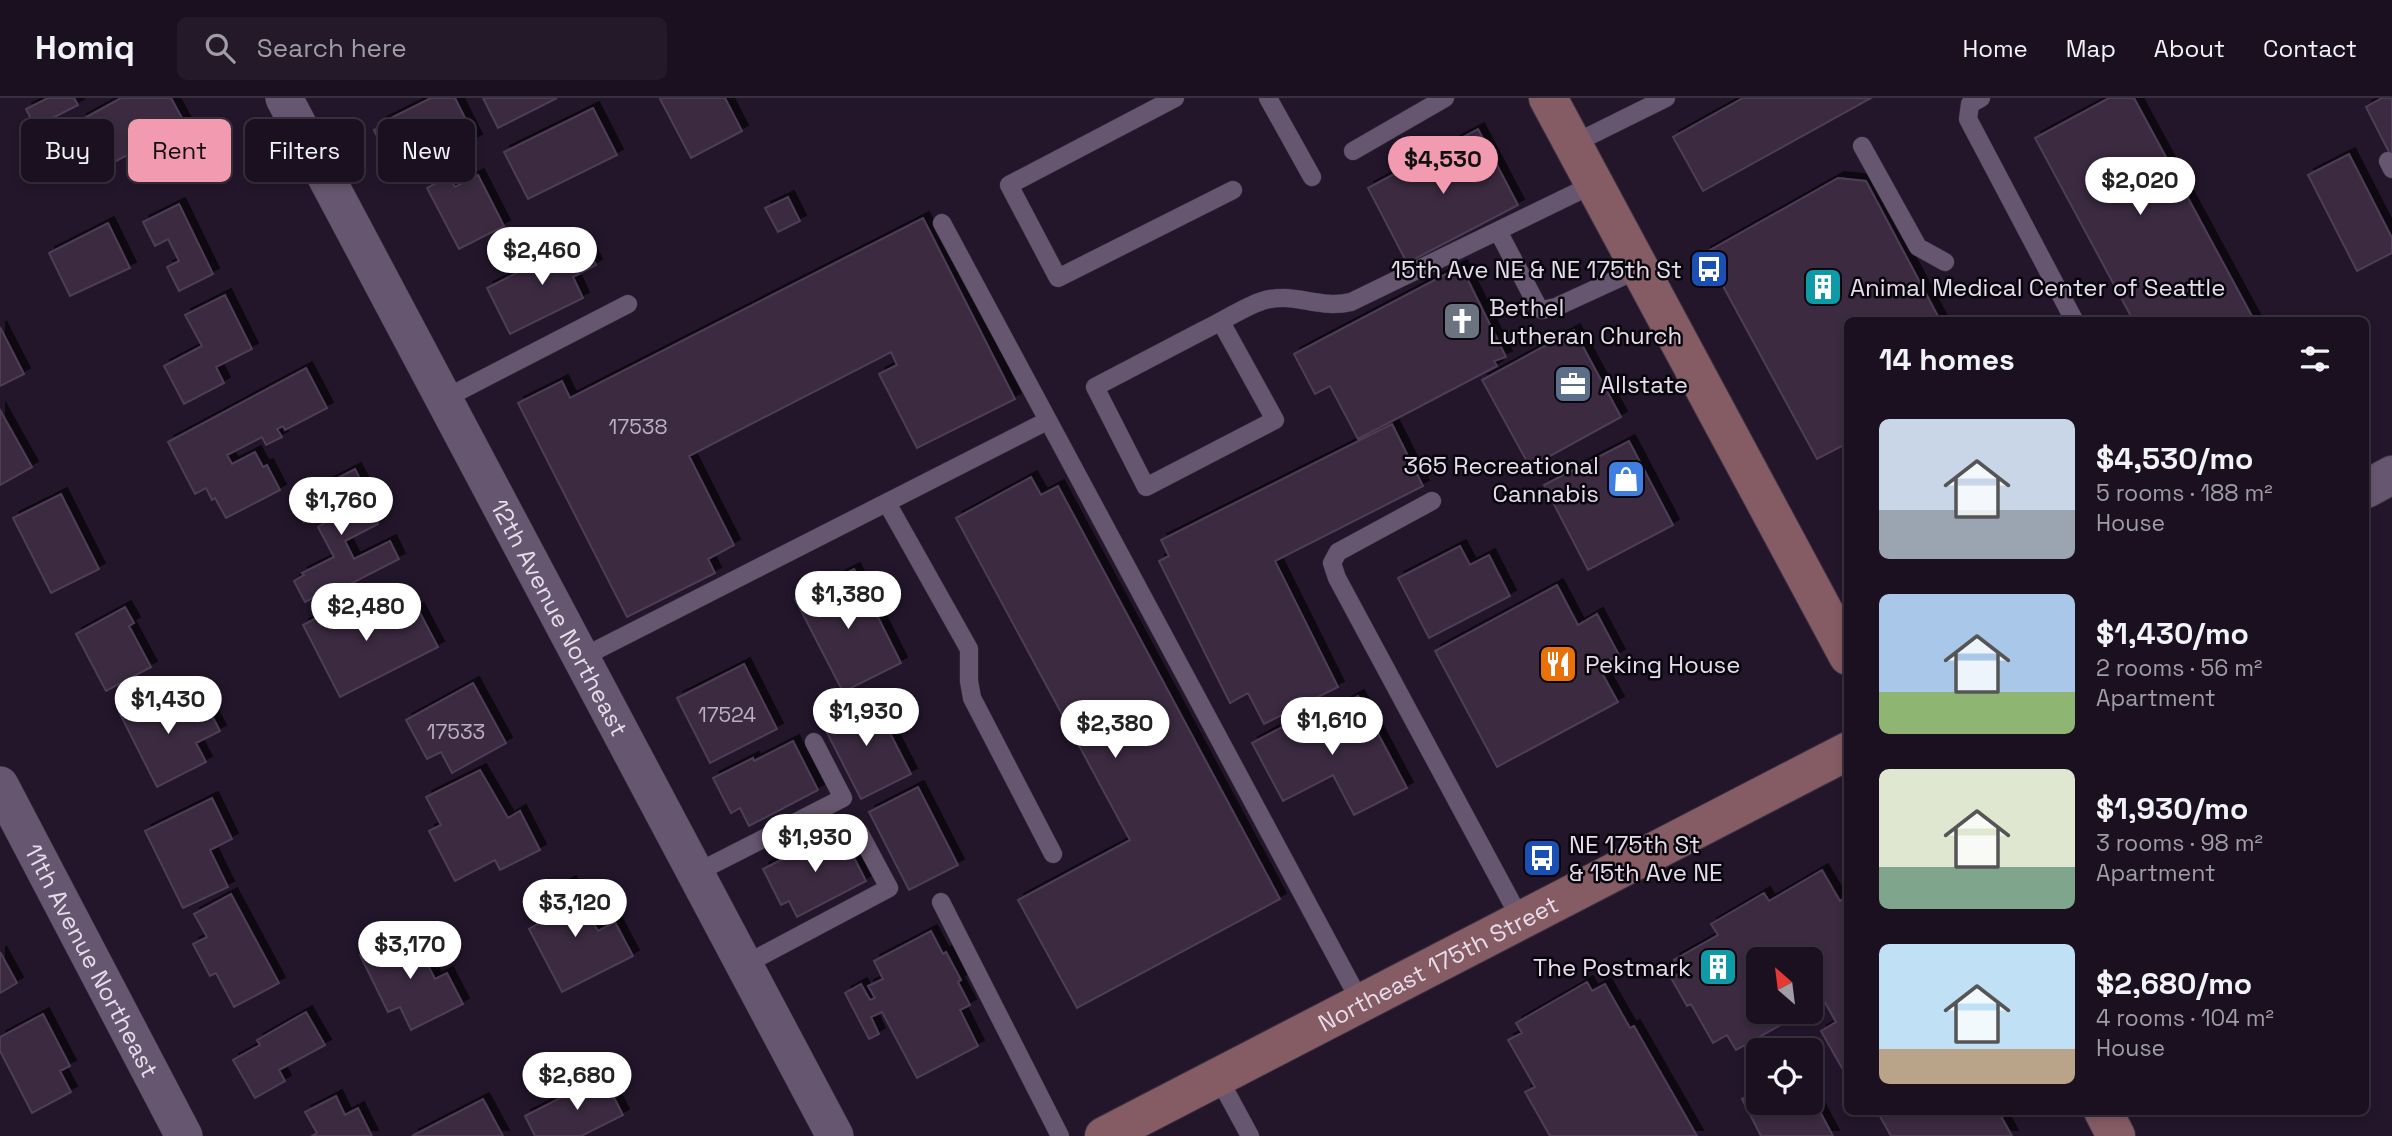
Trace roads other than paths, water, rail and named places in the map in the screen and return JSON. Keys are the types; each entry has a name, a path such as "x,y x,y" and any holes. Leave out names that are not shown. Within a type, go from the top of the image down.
{"main road":[{"path":"1548,98 1844,649"},
{"name":"Northeast 175th Street","path":"1104,1136 1844,753"},
{"path":"2104,1115 2116,1136"}],"street":[{"name":"12th Avenue Northeast","path":"287,99 835,1136"},
{"path":"2369,487 2392,475"},
{"name":"11th Avenue Northeast","path":"0,785 184,1136"}],"lane":[{"path":"1175,98 1009,185 1058,278 1233,190"},
{"path":"1268,98 1312,177"},
{"path":"1353,151 1445,98"},
{"path":"1980,98 1970,104 1968,119 2072,317"},
{"path":"1573,145 1659,100"},
{"path":"1862,146 1918,247 1945,262"},
{"path":"1221,322 1275,420 1146,487 1095,387 1221,322 1263,301 1288,297 1323,305 1337,306 1352,302 1594,184"},
{"path":"942,222 1361,1003"},
{"path":"1498,231 1542,310 1556,307 1639,269"},
{"path":"444,399 628,303"},
{"path":"581,658 1047,421"},
{"path":"1432,501 1338,552 1332,563 1337,578 1521,920"},
{"path":"887,503 969,649 972,698 1053,854"},
{"path":"695,873 842,798 814,742"},
{"path":"744,965 889,888 859,832"},
{"path":"941,902 1060,1136"},
{"path":"1218,1077 1250,1136"}],"place":[{"name":"15th Ave NE & NE 175th St","path":"1709,269"},
{"name":"Animal Medical Center of Seattle","path":"1823,287"},
{"name":"Bethel Lutheran Church","path":"1462,321"},
{"name":"Allstate","path":"1573,384"},
{"name":"365 Recreational Cannabis","path":"1626,479"},
{"name":"Peking House","path":"1558,664"},
{"name":"NE 175th St & 15th Ave NE","path":"1542,858"},
{"name":"The Postmark","path":"1718,967"}]}
